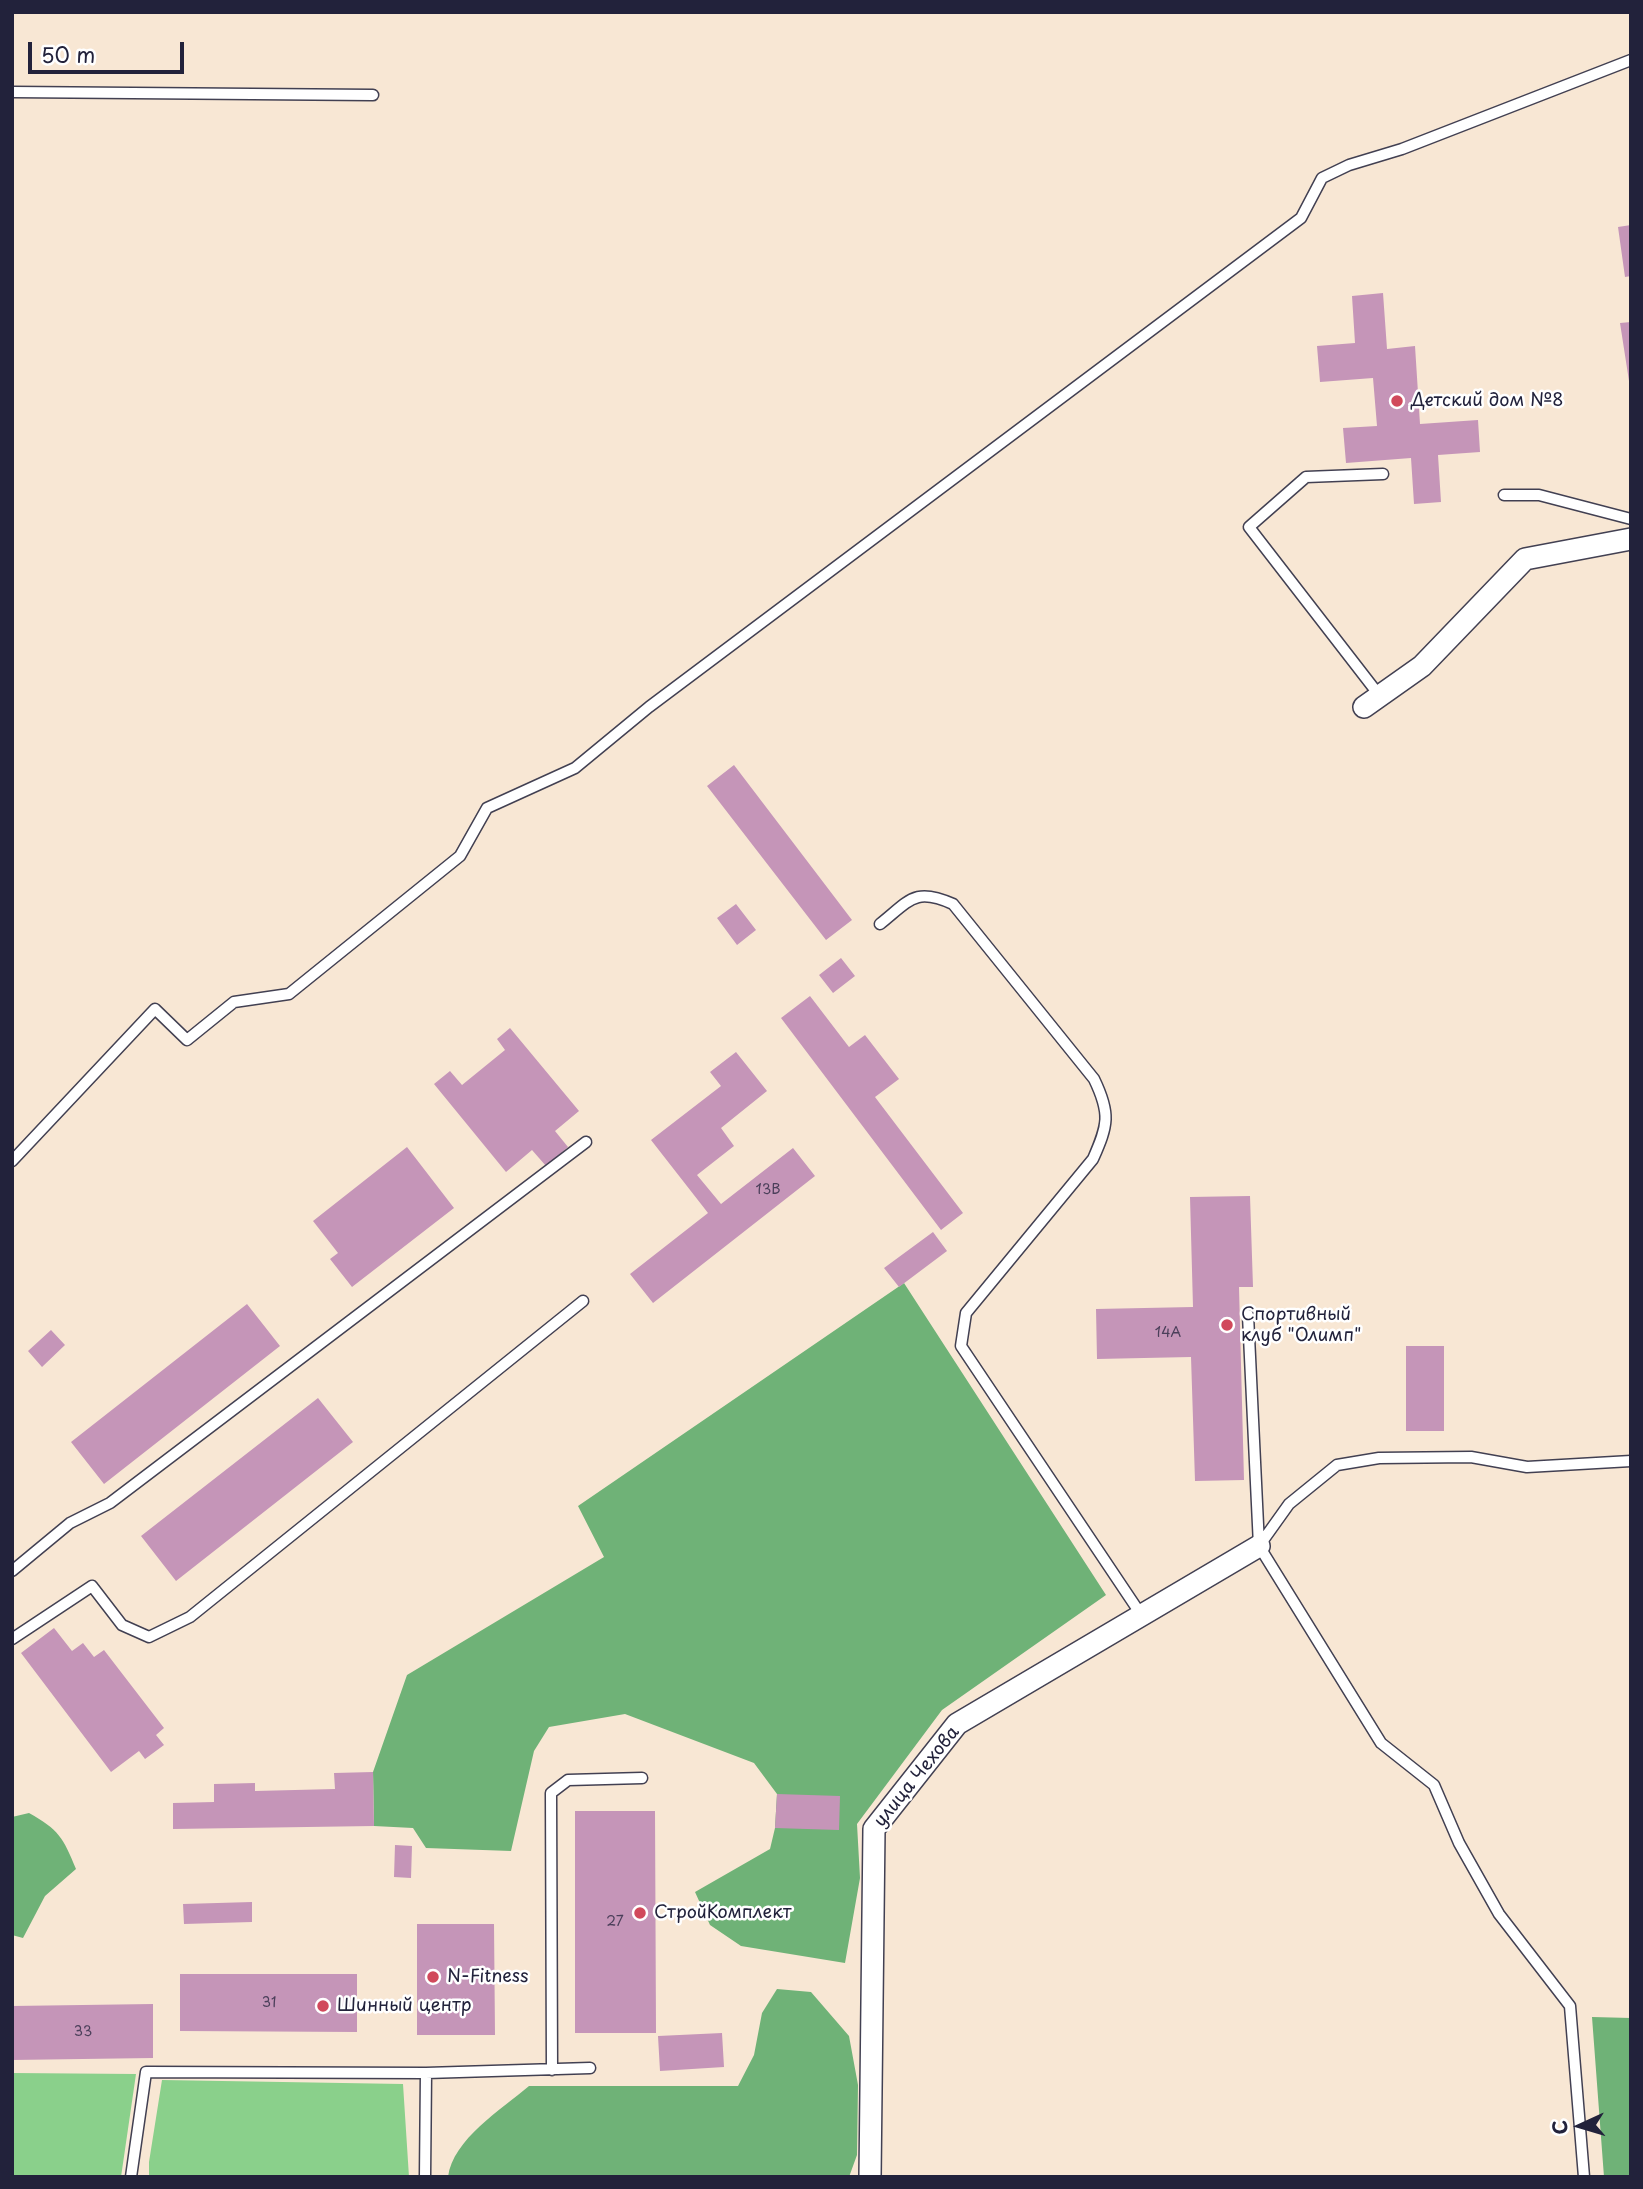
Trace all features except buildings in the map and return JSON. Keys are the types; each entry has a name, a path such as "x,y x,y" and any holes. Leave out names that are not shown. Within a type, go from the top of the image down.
{"street":[{"path":"1372,701 1422,666 1525,559 1631,540"},
{"name":"улица Чехова","path":"870,2177 874,1829 957,1724 1259,1546"}],"lane":[{"path":"12,1161 155,1009 187,1040 234,1002 289,994 460,856 487,808 575,768 649,707 1301,218 1322,178 1349,165 1402,149 1631,60"},
{"path":"12,92 373,95"},
{"path":"1372,701 1248,527 1306,477 1383,474"},
{"path":"1504,495 1539,495 1631,519"},
{"path":"880,923 913,897 933,895 953,904 1094,1079 1106,1103 1104,1134 1093,1159 966,1312 961,1346 1142,1616"},
{"path":"12,1571 70,1523 110,1503 586,1142"},
{"path":"12,1639 92,1586 122,1625 149,1637 190,1617 583,1301"},
{"path":"1248,1315 1259,1546 1381,1743 1434,1785 1460,1843 1499,1914 1570,2007 1584,2177"},
{"path":"1259,1546 1289,1504 1337,1465 1379,1458 1471,1457 1527,1467 1631,1461"},
{"path":"552,2070 551,1793 568,1780 642,1778"},
{"path":"131,2177 146,2072 426,2073 590,2068"},
{"path":"425,2177 426,2073"}],"green space":[{"path":"904,1283 1106,1595 942,1710 857,1824 860,1878 845,1963 741,1946 710,1925 695,1892 770,1849 775,1828 777,1794 754,1763 625,1714 549,1727 534,1751 511,1851 426,1848 413,1828 374,1826 373,1772 407,1675 604,1557 578,1506"},
{"path":"29,1813 59,1835 76,1869 45,1896 23,1938 12,1935 12,1817"},
{"path":"777,1989 811,1992 849,2036 858,2085 857,2155 849,2177 448,2177 452,2163 468,2138 529,2086 738,2086 754,2055 762,2013"},
{"path":"1592,2017 1631,2018 1631,2177 1604,2177"},
{"path":"12,2073 136,2074 121,2177 12,2177"},
{"path":"162,2080 403,2084 409,2177 149,2177"}],"place":[{"name":"Детский дом №8","path":"1397,401"},
{"name":"Спортивный клуб \"Олимп\"","path":"1227,1325"},
{"name":"СтройКомплект","path":"640,1913"},
{"name":"N-Fitness","path":"433,1977"},
{"name":"Шинный центр","path":"323,2006"}]}
